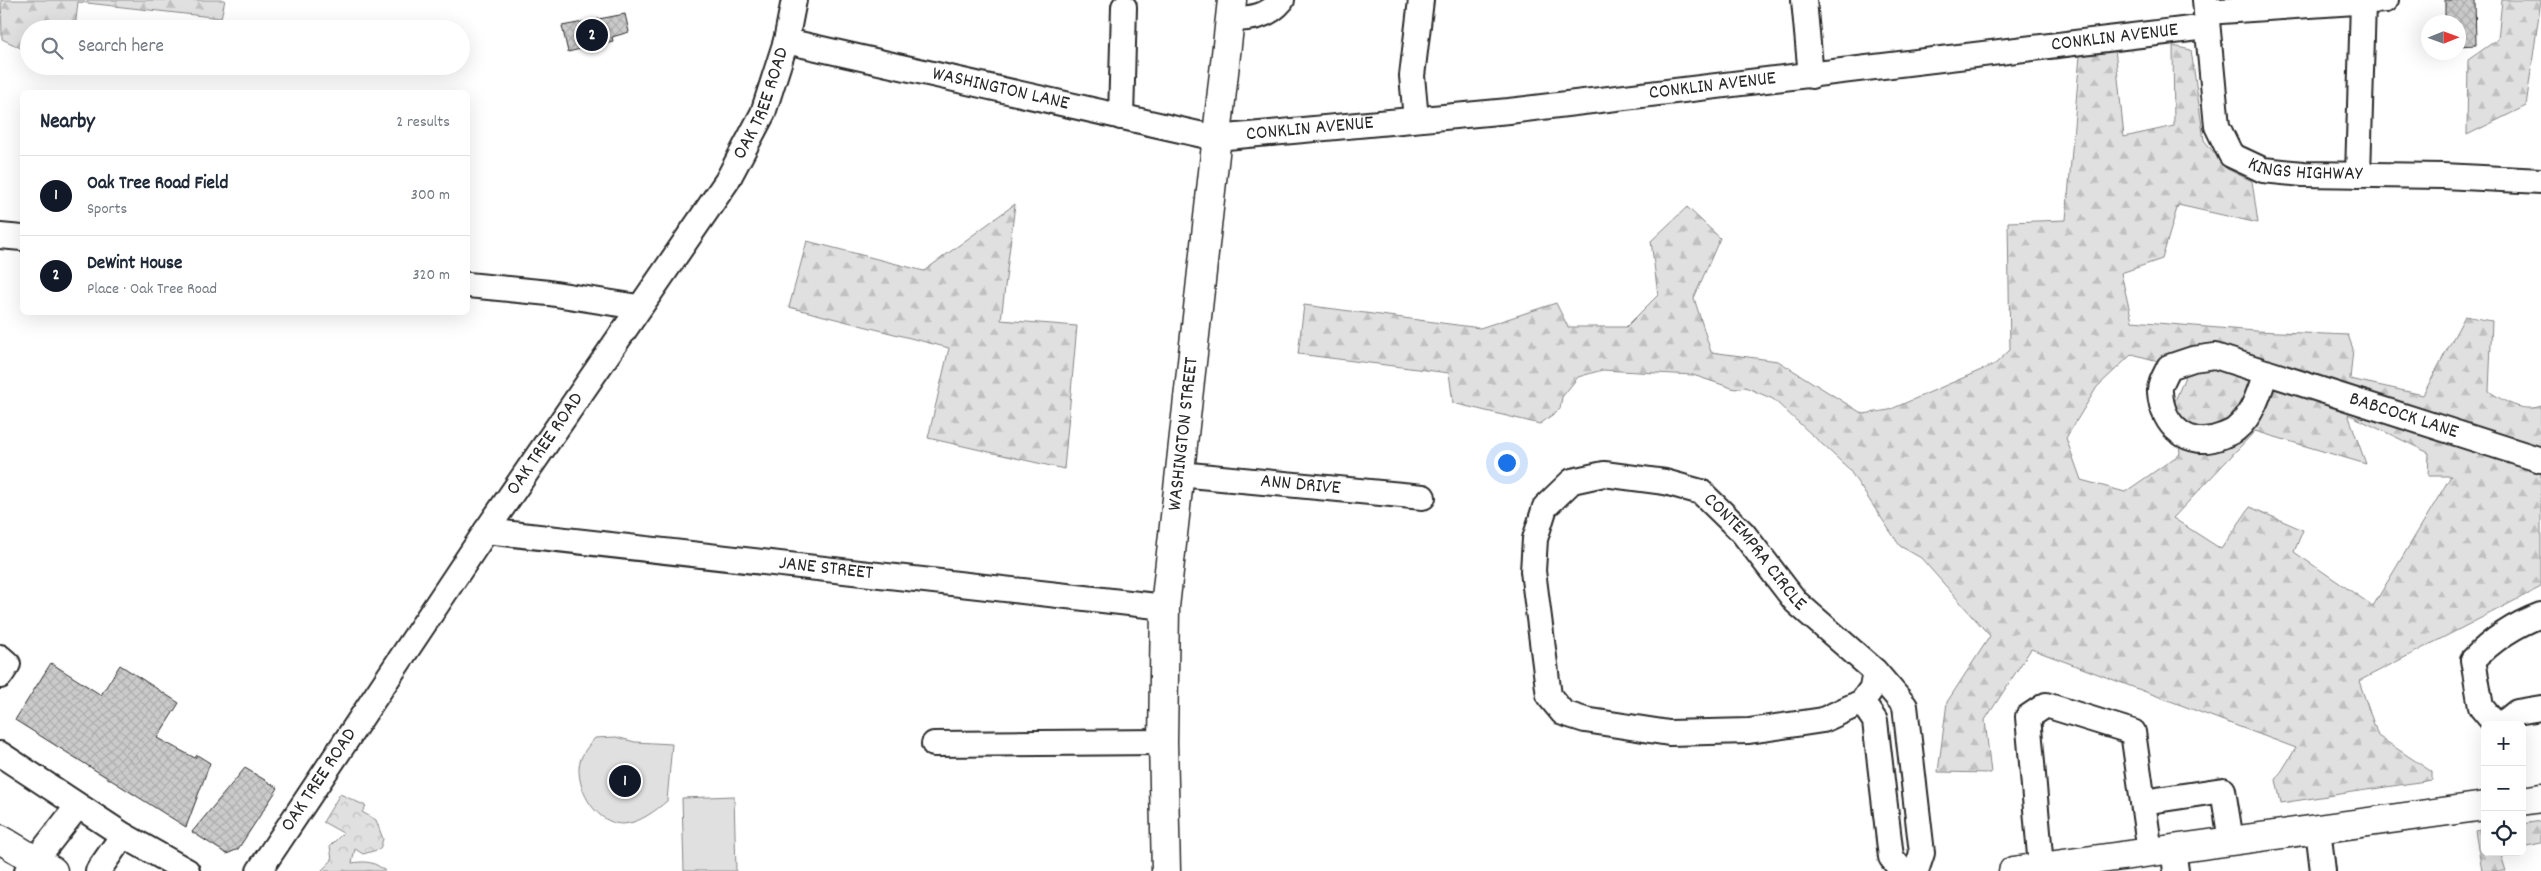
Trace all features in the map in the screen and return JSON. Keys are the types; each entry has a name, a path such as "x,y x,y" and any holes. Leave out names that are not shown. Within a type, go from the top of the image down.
{"main road":[{"name":"WASHINGTON STREET","path":"1166,871 1162,742 1166,607 1231,10"},
{"path":"2526,800 2541,798"},
{"path":"2013,871 2166,857 2231,841 2481,807"},
{"path":"0,839 38,867"}],"street":[{"name":"OAK TREE ROAD","path":"259,871 486,531 638,307 727,181 748,145 763,113 786,41 794,0"},
{"path":"1231,10 1255,18 1268,13 1282,0"},
{"path":"1416,119 1412,76 1421,0"},
{"path":"1804,0 1812,76"},
{"name":"CONKLIN AVENUE","path":"1216,138 1416,119 1812,76 2206,13 2386,0"},
{"path":"2358,175 2362,2"},
{"path":"1121,117 1124,7"},
{"name":"KINGS HIGHWAY","path":"2206,13 2217,126 2231,155 2262,170 2303,174 2541,181"},
{"name":"WASHINGTON LANE","path":"786,41 1216,138"},
{"path":"0,236 20,238"},
{"path":"470,285 549,293 638,307"},
{"name":"BABCOCK LANE","path":"2266,372 2254,407 2236,430 2214,440 2198,442 2184,437 2165,415 2160,390 2169,367 2192,359 2215,356 2266,372 2541,460"},
{"name":"ANN DRIVE","path":"1179,474 1423,498"},
{"name":"CONTEMPRA CIRCLE","path":"1862,702 1823,720 1739,731 1669,733 1585,720 1563,712 1549,696 1533,571 1535,539 1545,507 1572,481 1604,474 1665,482 1701,492 1743,533 1796,602 1875,671 1905,706 1922,853 1916,871"},
{"name":"JANE STREET","path":"486,531 1166,607"},
{"path":"2493,721 2481,707 2473,660 2486,647 2512,628 2541,615"},
{"path":"0,657 8,664 0,676"},
{"path":"1875,671 1872,688 1862,702 1875,720 1891,857 1902,871"},
{"path":"2041,867 2028,717 2046,705 2133,732 2143,802 2166,857"},
{"path":"2507,721 2517,712 2541,708"},
{"path":"934,744 1162,742"},
{"path":"0,754 78,807 187,871"},
{"path":"2143,802 2223,790 2231,841"},
{"path":"38,867 78,807"},
{"path":"2318,829 2323,871"},
{"path":"98,871 123,835"}],"green space":[{"path":"1,0 225,0 221,18 78,2 76,20 20,20 20,48 2,39"},
{"path":"2502,0 2541,0 2526,106 2467,135 2468,60 2498,39"},
{"path":"2173,46 2191,50 2204,140 2227,169 2252,181 2258,223 2178,205 2162,259 2121,273 2132,321 2256,331 2348,335 2353,349 2350,379 2423,395 2465,316 2492,321 2489,391 2501,399 2520,407 2534,408 2541,406 2541,587 2359,681 2378,736 2432,772 2432,780 2281,803 2276,780 2296,748 2031,649 1985,720 1991,773 1938,772 1947,702 1990,636 1921,558 1900,546 1848,468 1773,399 1745,387 1735,389 1693,375 1602,370 1578,377 1562,397 1560,409 1540,424 1453,403 1449,373 1298,354 1304,305 1480,328 1556,303 1568,327 1626,327 1658,295 1651,241 1687,207 1720,238 1694,298 1711,352 1778,361 1863,414 1889,410 1995,364 2010,350 2008,222 2066,220 2080,55 2115,48 2124,137 2174,126","holes":["2132,354 2188,369 2175,401 2180,454 2125,492 2081,480 2066,438 2097,387","2348,414 2429,453 2428,476 2451,476 2373,606 2294,552 2303,530 2250,507 2221,549 2173,518 2255,431 2366,464"]},
{"path":"1015,204 1001,320 1077,326 1064,469 928,438 949,348 789,307 807,241 924,271"},
{"path":"616,737 635,742 672,744 667,801 641,819 623,824 614,823 597,813 582,787 579,768 582,756 595,738"},
{"path":"340,794 366,806 362,812 376,820 383,839 380,849 363,854 355,849 352,863 369,862 385,871 321,871 332,860 330,846 343,833 323,822"},
{"path":"734,796 736,871 684,871 682,798"},
{"path":"2541,821 2541,843 2526,846 2526,823"},
{"path":"2481,830 2481,856 2501,856 2506,871 2482,871 2475,831"}],"building":[{"path":"2445,0 2475,0 2476,45 2466,46 2466,15 2445,15"},
{"path":"625,14 629,32 612,37 613,41 568,52 562,26"},
{"path":"51,663 101,695 120,665 179,703 157,738 195,758 197,755 210,763 186,827 15,720"},
{"path":"245,768 278,788 238,849 227,854 192,832"}],"place":[{"name":"DeWint House","path":"592,35"},
{"name":"Oak Tree Road Field","path":"625,781"}]}
